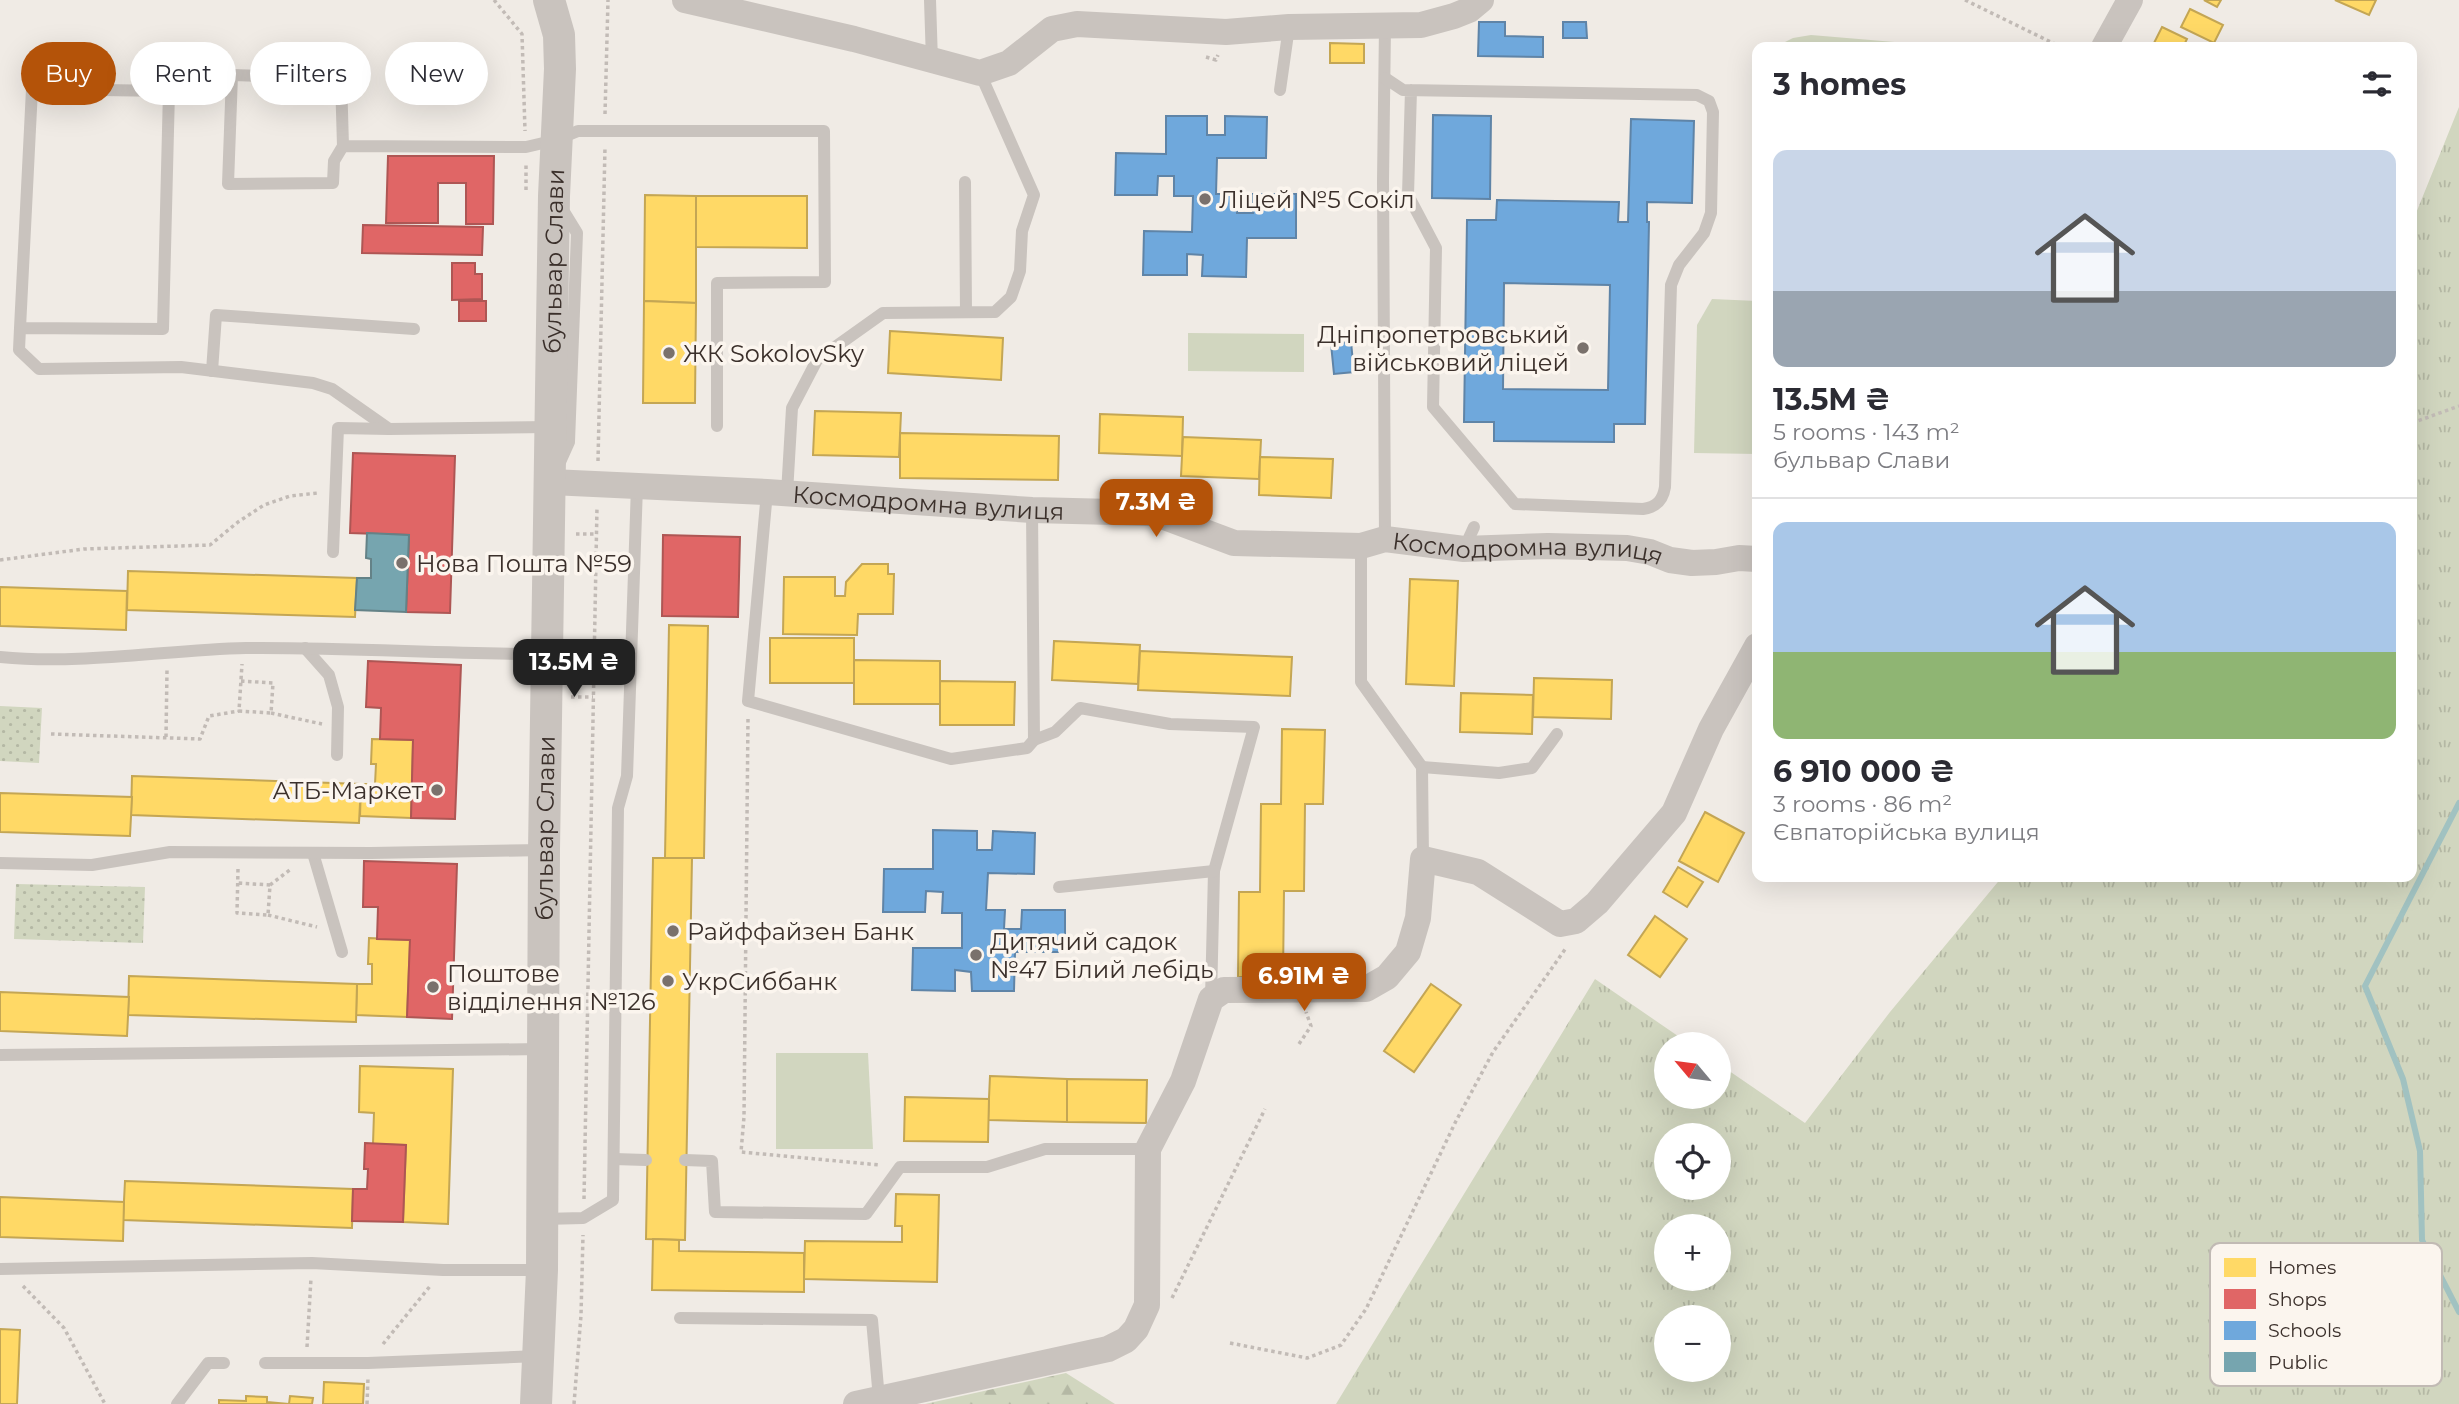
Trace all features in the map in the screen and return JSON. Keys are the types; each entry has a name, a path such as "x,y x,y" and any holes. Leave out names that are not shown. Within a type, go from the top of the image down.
{"street":[{"name":"бульвар Слави","path":"536,1404 542,1270 544,850 554,196 541,143 560,69 559,35 551,0"},
{"path":"685,0 743,7 980,73 1009,63 1052,29 1077,24 1226,32 1289,27 1421,25 1469,10 1481,0"},
{"path":"2107,42 2130,0"},
{"name":"Космодромна вулиця","path":"551,482 777,493 1032,510 1154,513 1234,543 1373,543 1469,538 1548,546 1627,548 1692,563 1752,559"},
{"path":"867,1401 1108,1349 1126,1340 1136,1329 1147,1305 1148,1149 1183,1081 1211,999 1224,990 1366,989 1387,977 1408,953 1418,918 1423,859 1478,872 1560,924 1576,921 1597,903 1674,813 1712,729 1752,655"}],"lane":[{"path":"930,0 932,61"},
{"path":"1385,26 1373,543 1361,682 1422,767 1423,859"},
{"path":"1280,90 1289,27"},
{"path":"980,73 1034,195 1022,231 1020,271 1012,298 995,312 883,313 817,359 792,408 777,493 748,701 950,759 1027,748 1034,740 1055,732 1080,708 1170,723 1254,727 1214,871 1211,999"},
{"path":"232,75 341,78 343,146 334,161 333,183 228,184 232,75"},
{"path":"1385,78 1403,90 1411,90 1697,95 1709,100 1713,112 1711,213 1704,233 1679,265 1671,285 1665,486 1664,496 1652,508 1515,504 1433,407 1436,248 1408,195 1411,90"},
{"path":"20,328 163,328 169,91 32,89 20,328 19,350 39,369 181,367 313,383 332,389 389,429"},
{"path":"343,146 541,143 578,131 824,131 825,282 717,283 717,426"},
{"path":"965,182 966,312"},
{"path":"551,482 569,442 577,233 554,196"},
{"path":"212,371 216,315 414,329"},
{"path":"333,552 338,428 552,427"},
{"path":"542,1219 583,1218 613,1200 618,808 627,776 637,486"},
{"path":"1032,510 1034,740"},
{"path":"0,657 27,659 143,655 242,648 548,654"},
{"path":"305,648 329,675 338,707 337,755"},
{"path":"1422,767 1499,773 1532,768 1557,734"},
{"path":"0,863 92,865 170,852 544,850"},
{"path":"313,853 342,952"},
{"path":"1059,887 1214,871"},
{"path":"0,1055 543,1049"},
{"path":"685,1160 712,1161 715,1212 866,1214 900,1167 987,1167 1045,1149 1148,1149"},
{"path":"614,1159 646,1160"},
{"path":"3,1269 312,1263 443,1270 542,1270"},
{"path":"680,1318 872,1320 867,1401"},
{"path":"265,1363 368,1363 538,1356"},
{"path":"177,1404 208,1363 224,1363"}],"path":[{"path":"494,0 522,34 541,143"},
{"path":"574,1404 581,1315 608,0"},
{"path":"1965,0 2052,42"},
{"path":"2417,421 2459,406"},
{"path":"0,560 84,549 210,545 264,505 290,496 335,492"},
{"path":"239,711 242,660"},
{"path":"166,737 167,675"},
{"path":"241,681 273,683 271,713"},
{"path":"748,701 744,1117 741,1152 900,1167"},
{"path":"51,734 200,739 209,716 239,711 271,713 337,727"},
{"path":"268,915 270,885 239,883 237,913 268,915 336,932"},
{"path":"1230,1343 1307,1359 1341,1345 1366,1309 1456,1121 1493,1052 1567,946"},
{"path":"1299,989 1311,1026 1299,1044"},
{"path":"1166,1309 1265,1109"},
{"path":"306,1363 312,1263"},
{"path":"3,1269 64,1328 105,1404"},
{"path":"367,1404 368,1363 443,1270"}],"green space":[{"path":"1811,35 1894,42 1785,42"},
{"path":"2459,107 2459,1404 1336,1404 1595,979 1672,1032 1654,1032 1654,1110 1731,1110 1731,1072 1805,1123 1890,1012 1998,882 2417,882 2417,211"},
{"path":"1712,299 1752,301 1752,454 1694,453 1697,325"},
{"path":"1188,333 1304,334 1304,372 1188,371"},
{"path":"0,706 42,708 39,763 0,761"},
{"path":"16,884 145,887 143,943 14,939"},
{"path":"776,1053 868,1053 873,1149 776,1149"},
{"path":"1066,1373 1115,1404 925,1404"}],"building: Homes":[{"path":"2204,0 2221,0 2217,7"},
{"path":"2335,0 2376,0 2369,15"},
{"path":"2190,9 2223,25 2214,42 2181,27"},
{"path":"2162,27 2187,39 2186,42 2154,42"},
{"path":"1330,43 1364,44 1364,63 1330,63"},
{"path":"645,195 696,196 696,303 644,301"},
{"path":"696,196 807,196 807,248 696,247"},
{"name":"ЖК SokolovSky","path":"644,301 696,303 695,403 643,403"},
{"path":"890,331 1003,338 1001,380 888,373"},
{"path":"815,411 901,413 899,457 813,455"},
{"path":"1100,414 1183,417 1182,456 1099,453"},
{"path":"900,433 1059,436 1058,480 900,478"},
{"path":"1183,437 1261,440 1259,479 1181,476"},
{"path":"1260,457 1333,459 1331,498 1259,495"},
{"path":"862,564 888,564 888,574 894,574 893,614 858,614 857,635 783,634 784,577 835,577 835,596 845,596 846,582"},
{"path":"128,571 357,578 355,617 127,610"},
{"path":"1410,579 1458,581 1454,686 1406,684"},
{"path":"0,587 127,591 126,630 0,626"},
{"path":"669,625 708,626 704,858 665,858"},
{"path":"770,638 854,638 854,683 770,683"},
{"path":"1054,641 1140,645 1138,684 1052,680"},
{"path":"1140,651 1292,657 1290,696 1138,690"},
{"path":"854,660 940,661 940,704 854,704"},
{"path":"1534,678 1612,680 1611,719 1533,717"},
{"path":"940,681 1015,682 1014,725 940,725"},
{"path":"1461,693 1533,695 1532,734 1460,732"},
{"path":"1282,729 1325,730 1323,804 1305,804 1304,891 1284,891 1283,977 1238,977 1239,892 1260,892 1261,804 1281,804"},
{"path":"372,739 413,740 411,818 360,816 361,784 375,784 376,764 371,764"},
{"path":"132,776 361,784 359,823 131,815"},
{"path":"0,793 132,797 130,836 0,832"},
{"path":"1705,812 1744,833 1718,882 1679,861"},
{"path":"653,858 692,858 685,1240 646,1239"},
{"path":"1678,867 1703,882 1687,907 1663,892"},
{"path":"1655,916 1687,939 1660,977 1628,955"},
{"path":"369,938 410,940 407,1017 356,1015 357,984 372,984 372,964 368,964"},
{"path":"129,976 357,984 356,1022 128,1015"},
{"path":"1431,984 1461,1005 1414,1072 1384,1051"},
{"path":"0,992 129,997 127,1036 0,1031"},
{"path":"360,1066 453,1069 448,1224 403,1222 406,1145 373,1144 374,1113 359,1112"},
{"path":"990,1076 1067,1079 1067,1122 988,1120"},
{"path":"1067,1079 1147,1080 1146,1123 1067,1122"},
{"path":"905,1097 989,1099 988,1142 904,1141"},
{"path":"125,1181 353,1189 352,1228 123,1220"},
{"path":"896,1194 939,1195 937,1282 804,1279 805,1241 902,1242 902,1226 895,1226"},
{"path":"0,1197 124,1202 123,1241 0,1237"},
{"path":"653,1239 679,1240 679,1251 804,1253 804,1292 652,1290"},
{"path":"0,1329 20,1330 17,1404 0,1404"},
{"path":"324,1382 364,1384 363,1404 323,1404"},
{"path":"246,1396 267,1397 267,1402 289,1404 219,1404 219,1400 246,1401"},
{"path":"290,1396 313,1398 312,1404 289,1404"}],"building: Shops":[{"path":"388,156 494,156 493,224 466,224 466,183 438,183 438,223 386,223"},
{"path":"363,225 483,227 482,255 362,253"},
{"path":"452,263 475,263 475,274 482,274 482,299 452,300"},
{"path":"459,301 486,301 486,321 459,321"},
{"path":"353,453 455,456 450,613 406,612 409,535 350,533"},
{"path":"663,535 740,537 738,617 662,616"},
{"path":"368,661 461,665 455,819 411,818 413,740 380,739 381,708 366,707"},
{"path":"364,861 457,864 452,1019 407,1017 410,940 377,939 378,907 363,907"},
{"path":"365,1143 406,1145 403,1222 352,1221 353,1189 367,1189 368,1169 364,1169"}],"building: Schools":[{"path":"1479,22 1505,22 1505,36 1543,37 1543,57 1478,56"},
{"path":"1563,22 1586,22 1587,38 1563,38"},
{"path":"1433,115 1491,116 1490,199 1432,198"},
{"path":"1166,116 1207,116 1207,135 1225,135 1225,116 1267,117 1266,158 1217,158 1216,194 1237,194 1237,213 1253,213 1253,194 1296,194 1296,238 1247,238 1246,277 1202,276 1203,255 1187,254 1187,275 1143,275 1144,231 1192,232 1193,196 1174,196 1174,176 1158,176 1157,195 1115,195 1116,153 1166,154"},
{"path":"1631,119 1694,121 1692,203 1647,202 1649,222 1645,424 1614,424 1614,442 1494,441 1494,422 1464,422 1467,220 1496,220 1497,200 1619,202 1618,222 1628,222","holes":["1504,283 1610,285 1608,390 1503,389"]},
{"path":"1351,342 1354,372 1334,374 1331,344"},
{"path":"933,830 977,831 977,850 992,850 993,831 1035,833 1034,874 988,873 986,910 1005,910 1004,929 1021,929 1022,910 1065,910 1065,952 1015,952 1014,991 972,991 971,972 955,970 955,991 912,990 913,948 962,948 962,913 942,913 943,892 926,891 925,912 883,912 884,869 933,869"}],"building: Public":[{"path":"367,533 409,535 406,612 355,610 357,578 371,578 371,559 366,558"}],"waterway":[{"path":"2424,1243 2420,1151 2403,1079 2365,986 2459,803"},
{"path":"2442,1279 2459,1312"}],"place":[{"name":"Ліцей №5 Сокіл","path":"1205,199"},
{"name":"Дніпропетровський військовий ліцей","path":"1583,348"},
{"name":"ЖК SokolovSky","path":"669,353"},
{"name":"Нова Пошта №59","path":"402,563"},
{"name":"АТБ-Маркет","path":"437,790"},
{"name":"Райффайзен Банк","path":"673,931"},
{"name":"Дитячий садок №47 Білий лебідь","path":"976,955"},
{"name":"УкрСиббанк","path":"668,981"},
{"name":"Поштове відділення №126","path":"433,987"}]}
